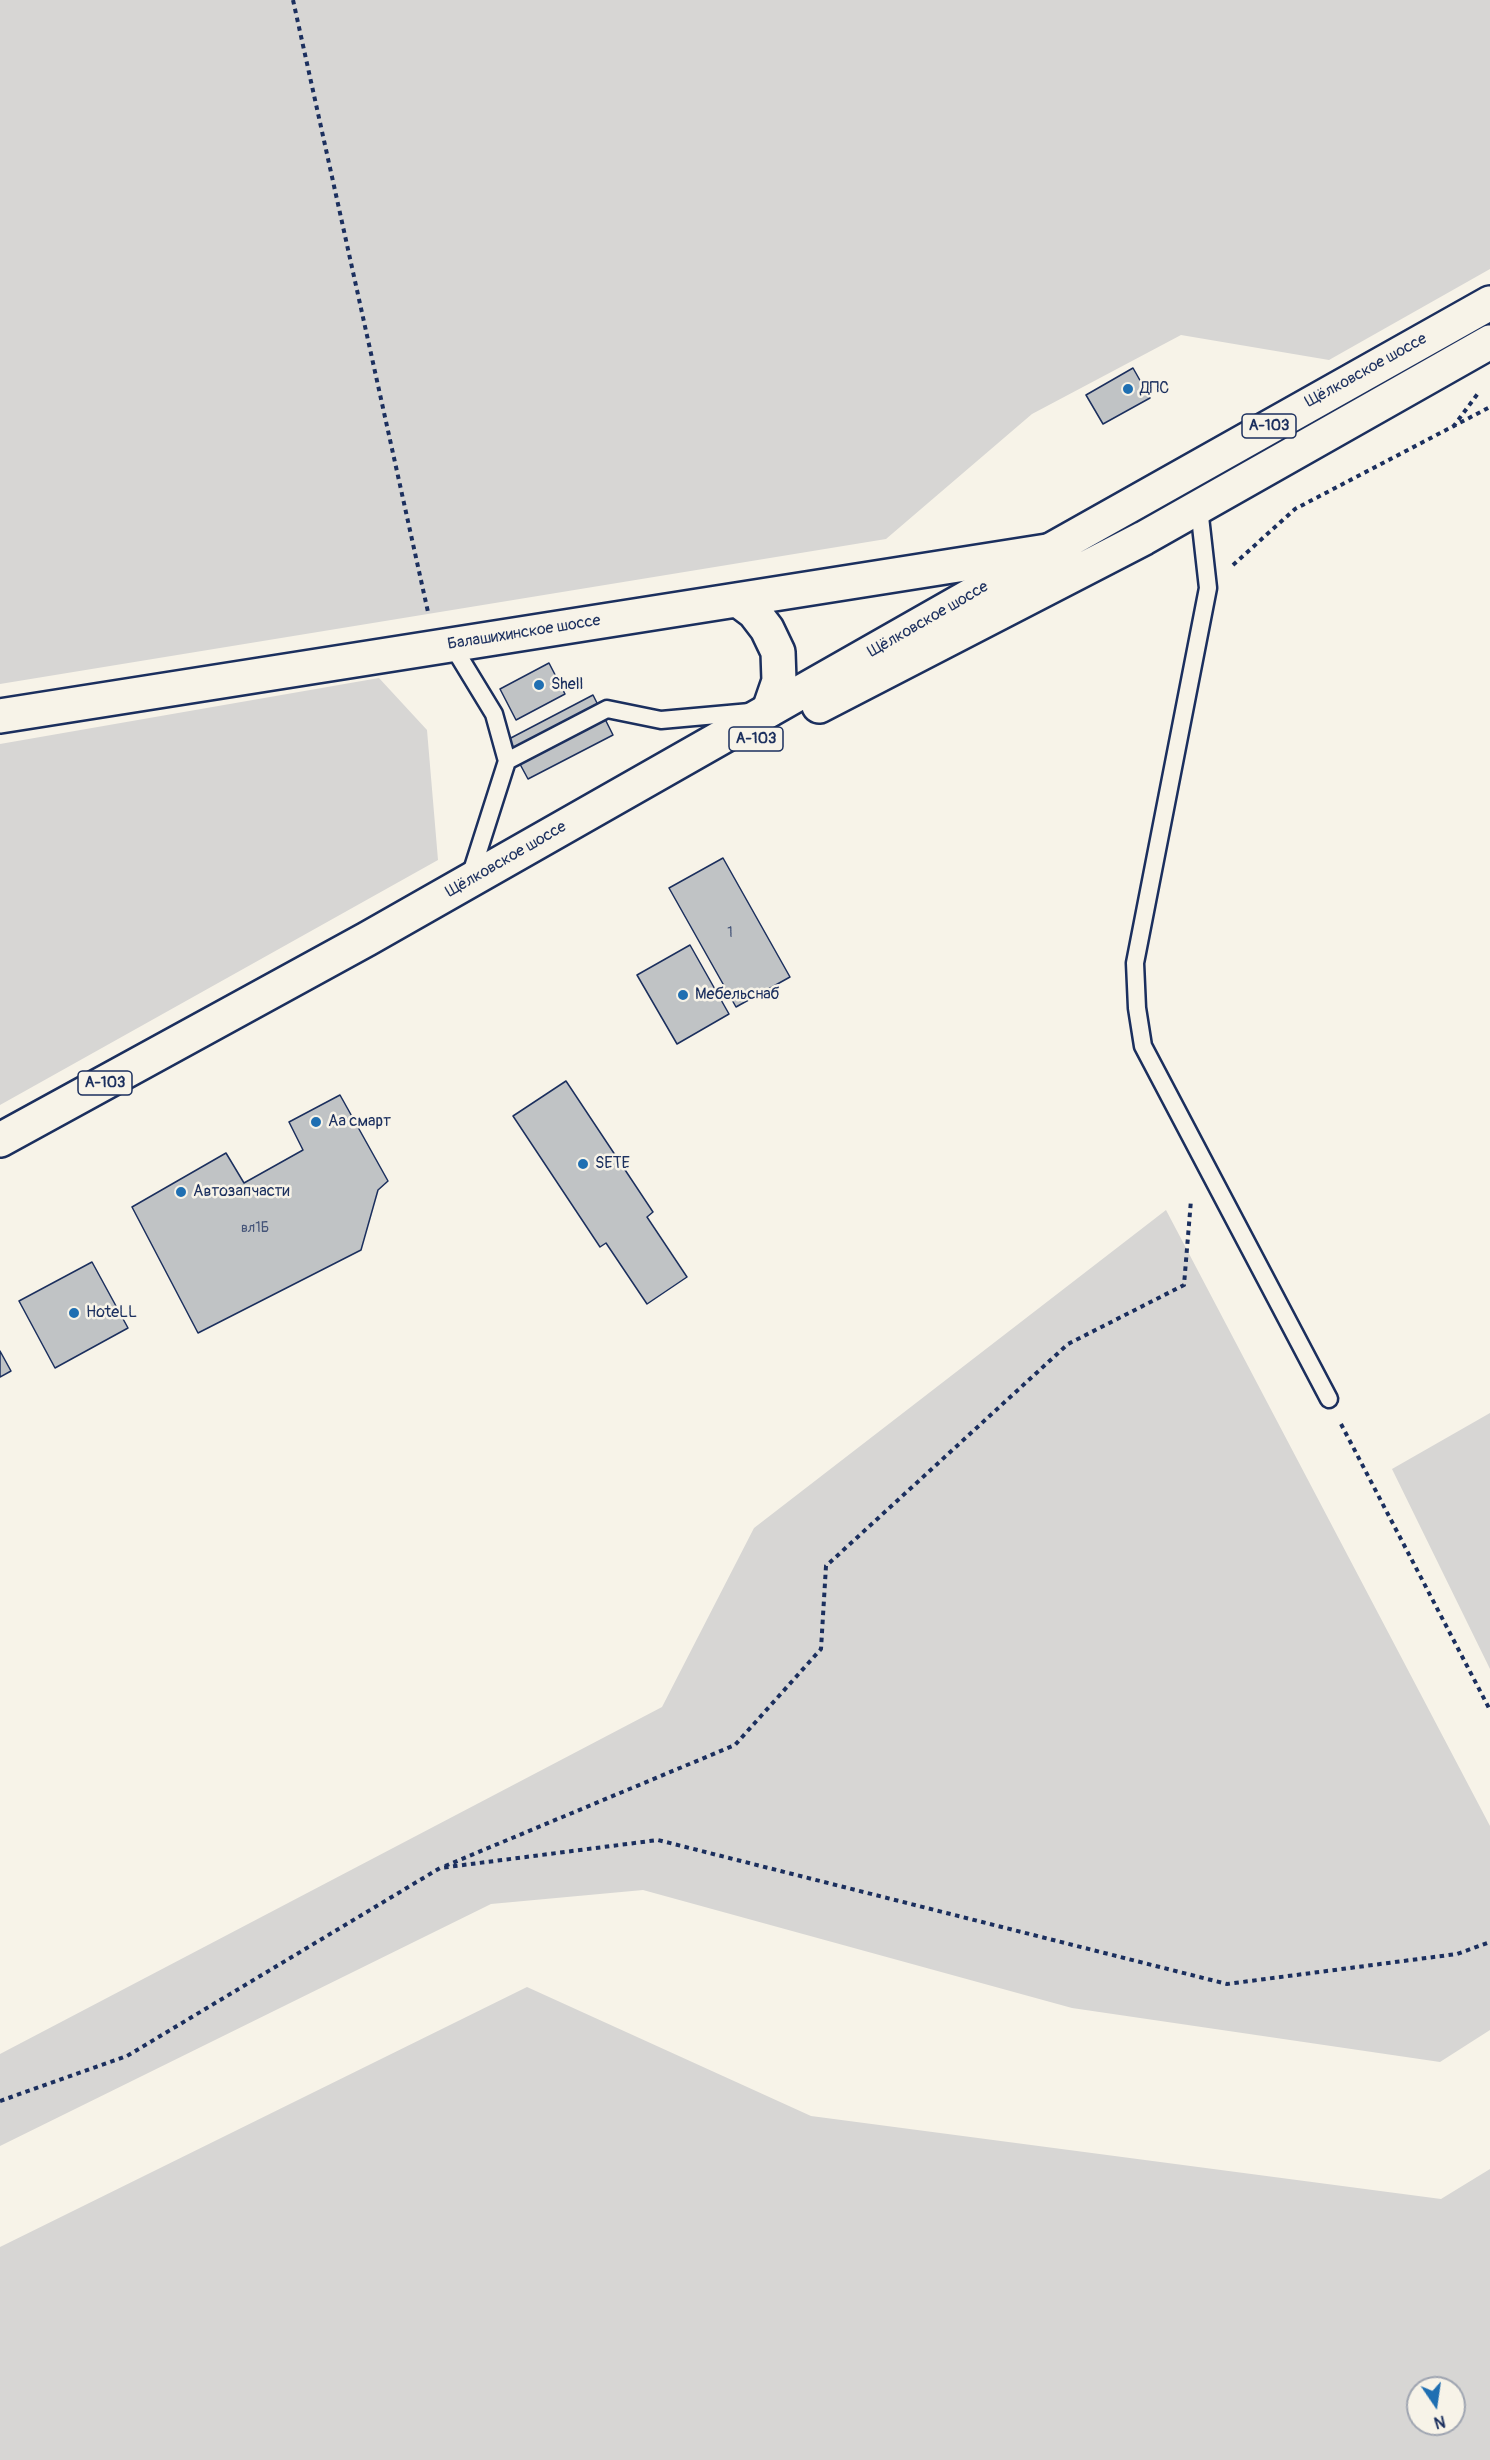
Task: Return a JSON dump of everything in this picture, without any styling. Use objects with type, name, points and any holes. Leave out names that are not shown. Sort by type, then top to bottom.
[{"type":"main road","name":"Щёлковское шоссе","points":[[0,1140],[367,939],[1490,303]]},
{"type":"main road","name":"Щёлковское шоссе","points":[[367,939],[1144,538],[1490,342]]},
{"type":"main road","name":"Балашихинское шоссе","points":[[0,716],[1144,538]]},
{"type":"main road","points":[[738,600],[754,612],[768,629],[778,652],[779,681],[769,710]]},
{"type":"lane","points":[[1199,508],[1208,588],[1195,668],[1135,963],[1137,1008],[1143,1046],[1329,1399]]},
{"type":"lane","points":[[452,645],[494,714],[507,761],[468,882]]},
{"type":"lane","points":[[507,761],[607,709],[661,720],[769,710]]},
{"type":"path","points":[[294,0],[428,614]]},
{"type":"path","points":[[1452,428],[1479,391]]},
{"type":"path","points":[[1208,588],[1295,509],[1490,407]]},
{"type":"path","points":[[0,2101],[127,2056],[440,1868],[735,1745],[821,1649],[826,1566],[1068,1344],[1184,1285],[1196,1148]]},
{"type":"path","points":[[1329,1399],[1490,1710]]},
{"type":"path","points":[[440,1868],[658,1840],[1227,1984],[1457,1954],[1490,1942]]},
{"type":"shaded area","points":[[0,0],[1490,0],[1490,269],[1329,360],[1181,335],[1032,414],[886,539],[0,684]]},
{"type":"shaded area","points":[[379,678],[427,730],[438,860],[0,1105],[0,744]]},
{"type":"shaded area","points":[[1166,1210],[1490,1826],[1490,2030],[1440,2062],[1072,2008],[643,1890],[491,1904],[0,2146],[0,2054],[662,1707],[754,1528]]},
{"type":"shaded area","points":[[1490,1413],[1490,1669],[1392,1469]]},
{"type":"shaded area","points":[[527,1987],[811,2116],[1441,2199],[1490,2169],[1490,2460],[0,2460],[0,2247]]},
{"type":"building","points":[[1133,368],[1150,398],[1103,424],[1086,395]]},
{"type":"building","points":[[549,663],[565,694],[516,720],[500,689]]},
{"type":"building","points":[[593,695],[613,735],[528,779],[507,740]]},
{"type":"building","points":[[723,858],[790,977],[736,1007],[669,888]]},
{"type":"building","name":"Мебельснаб","points":[[690,945],[729,1014],[677,1044],[637,975]]},
{"type":"building","name":"SETE","points":[[566,1081],[653,1212],[647,1217],[687,1277],[647,1304],[606,1243],[600,1247],[513,1116]]},
{"type":"building","points":[[340,1095],[388,1181],[378,1190],[361,1250],[198,1333],[132,1207],[226,1153],[244,1183],[303,1150],[289,1122]]},
{"type":"building","points":[[92,1262],[128,1328],[55,1368],[19,1301]]},
{"type":"building","points":[[0,1351],[11,1371],[0,1377]]},
{"type":"place","name":"ДПС","points":[[1128,389]]},
{"type":"place","name":"Shell","points":[[539,685]]},
{"type":"place","name":"Мебельснаб","points":[[683,995]]},
{"type":"place","name":"Аа смарт","points":[[316,1122]]},
{"type":"place","name":"SETE","points":[[583,1164]]},
{"type":"place","name":"Автозапчасти","points":[[181,1192]]},
{"type":"place","name":"HoteLL","points":[[74,1313]]}]
